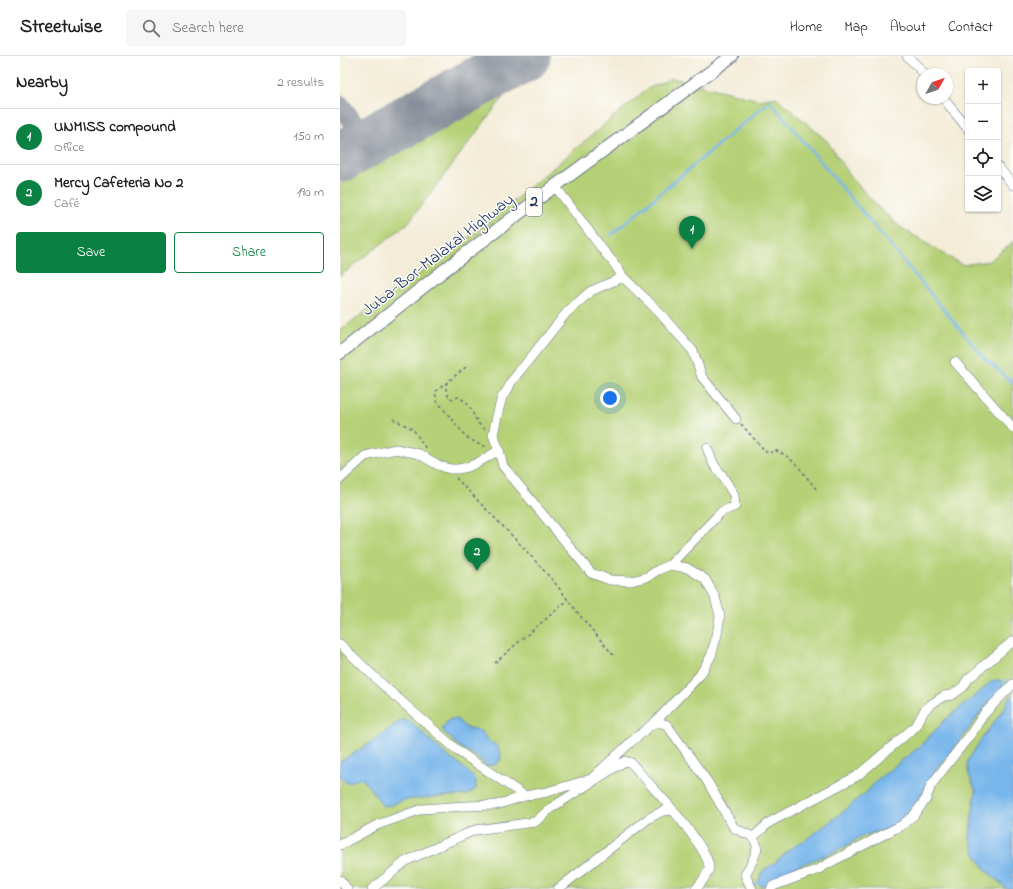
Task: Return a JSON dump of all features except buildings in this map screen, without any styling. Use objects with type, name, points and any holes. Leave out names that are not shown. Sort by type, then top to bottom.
[{"type":"main road","name":"Juba-Bor-Malakal Highway","points":[[340,353],[447,268],[555,186],[732,56]]},
{"type":"street","points":[[907,56],[918,68]]},
{"type":"street","points":[[913,56],[919,68]]},
{"type":"street","points":[[948,104],[965,125]]},
{"type":"street","points":[[1001,171],[1013,185]]},
{"type":"street","points":[[555,186],[623,277],[657,310],[693,351],[702,378],[736,419]]},
{"type":"street","points":[[623,277],[592,291],[567,312],[511,382],[502,397],[496,416],[493,435],[503,466],[591,573],[610,580],[631,581],[647,577],[670,565],[721,512],[735,506],[734,495],[714,465],[707,448]]},
{"type":"street","points":[[955,362],[1013,428]]},
{"type":"street","points":[[340,479],[366,456],[396,449],[418,454],[438,465],[450,469],[468,467],[480,462],[499,450]]},
{"type":"street","points":[[340,845],[377,825],[422,809],[496,805],[591,779],[656,721],[700,675],[711,656],[717,635],[720,616],[715,597],[705,579],[687,568],[670,565]]},
{"type":"street","points":[[753,837],[770,822],[857,776],[916,726],[924,711],[930,705],[944,696],[952,695],[963,688],[968,679],[1013,641]]},
{"type":"street","points":[[340,644],[386,688],[458,751],[525,796]]},
{"type":"street","points":[[771,889],[773,886],[819,869],[902,825],[914,815],[926,799],[932,786],[984,714],[1013,684]]},
{"type":"street","points":[[656,721],[666,725],[676,737],[707,781],[734,828],[753,837],[757,846],[753,861],[749,866],[746,876],[752,889]]},
{"type":"street","points":[[372,889],[406,860],[475,830],[534,822],[551,808],[625,761],[631,763],[673,810],[707,859],[709,869],[696,889]]},
{"type":"street","points":[[558,889],[648,818],[663,811],[673,810]]},
{"type":"street","points":[[340,880],[347,889]]},
{"type":"path","points":[[466,367],[435,392],[437,401],[466,438],[478,444],[499,450]]},
{"type":"path","points":[[447,382],[446,389],[449,398],[454,399],[458,397],[463,399],[471,408],[479,425],[493,435]]},
{"type":"path","points":[[394,419],[413,429],[438,465]]},
{"type":"path","points":[[736,419],[766,452],[770,453],[774,450],[782,453],[797,464],[816,490]]},
{"type":"path","points":[[455,477],[522,546],[555,583],[615,657]]},
{"type":"path","points":[[495,663],[568,600]]},
{"type":"green space","points":[[672,78],[759,100],[776,97],[827,141],[850,176],[879,208],[900,227],[962,265],[989,261],[1013,241],[1013,694],[1001,712],[969,775],[976,791],[970,837],[987,871],[1007,889],[340,889],[340,330],[480,229],[647,89]]},
{"type":"green space","points":[[504,96],[408,223],[340,276],[340,185]]},
{"type":"water","points":[[995,680],[1000,680],[1003,683],[1003,687],[987,704],[936,770],[919,798],[895,825],[860,837],[841,849],[793,868],[774,882],[761,886],[759,882],[761,873],[764,870],[775,863],[791,848],[807,839],[848,808],[865,794],[878,779],[918,748],[946,719],[988,684]]},
{"type":"water","points":[[1013,694],[1013,889],[1007,889],[987,871],[975,854],[970,837],[976,791],[969,775],[967,762],[982,738],[1005,708],[1007,701]]},
{"type":"water","points":[[450,719],[457,719],[465,727],[482,732],[489,742],[496,745],[501,754],[500,761],[494,765],[487,766],[477,757],[461,748],[443,731],[443,727]]},
{"type":"water","points":[[401,720],[409,720],[447,756],[463,767],[476,780],[476,789],[466,795],[404,800],[391,805],[383,806],[362,778],[347,783],[340,777],[340,762],[379,737]]},
{"type":"waterway","points":[[611,235],[770,101],[984,358],[1013,383]]},
{"type":"waterway","points":[[1003,683],[1006,680]]},
{"type":"waterway","points":[[753,886],[759,882]]},
{"type":"taxiway","points":[[340,105],[367,142]]},
{"type":"runway","points":[[340,157],[525,56]]},
{"type":"place","name":"UNMISS compound","points":[[692,249]]},
{"type":"place","name":"Mercy Cafeteria No 2","points":[[477,571]]}]
